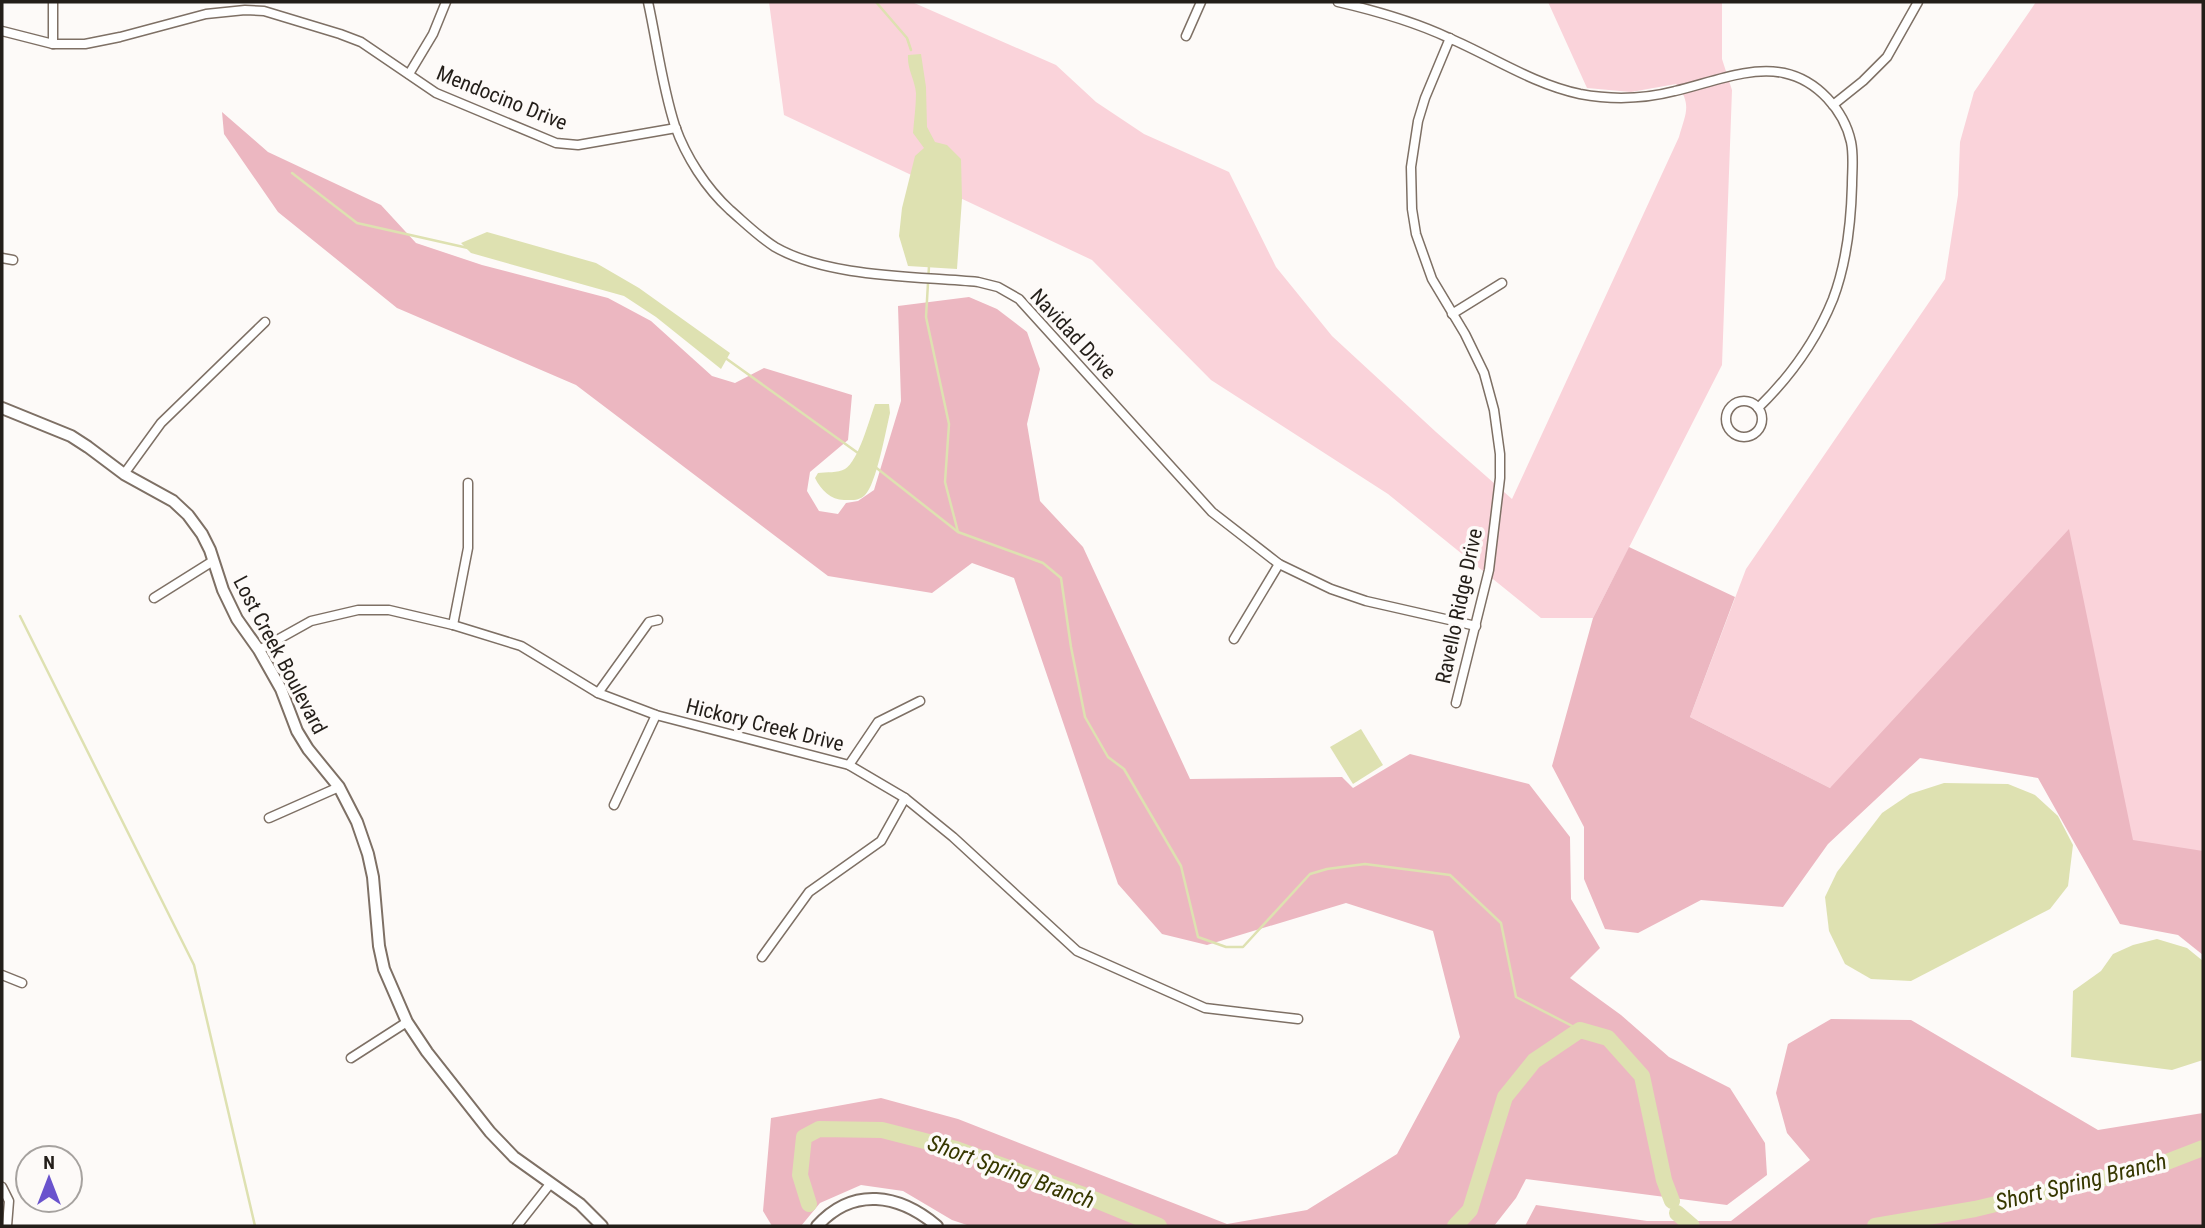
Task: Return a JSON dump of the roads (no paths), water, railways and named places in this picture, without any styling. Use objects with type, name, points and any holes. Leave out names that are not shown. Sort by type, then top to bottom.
[{"type":"street","points":[[53,2],[53,44]]},
{"type":"street","points":[[409,74],[433,34],[446,2]]},
{"type":"street","name":"Navidad Drive","points":[[648,2],[676,128],[705,182],[724,204],[755,232],[776,247],[799,258],[849,270],[978,282],[998,287],[1019,299],[1212,512],[1279,564],[1331,589],[1366,601],[1476,626]]},
{"type":"street","points":[[1186,36],[1201,2]]},
{"type":"street","points":[[1338,2],[1404,18],[1552,87],[1582,94],[1611,98],[1644,97],[1764,71],[1804,80],[1833,105],[1847,130],[1853,155],[1851,223],[1842,271],[1823,321],[1808,347],[1779,386],[1758,408]]},
{"type":"street","points":[[1833,105],[1887,57],[1918,2]]},
{"type":"street","name":"Mendocino Drive","points":[[2,31],[53,44],[85,44],[206,14],[264,11],[361,42],[436,93],[556,144],[578,145],[676,128]]},
{"type":"street","name":"Ravello Ridge Drive","points":[[1450,38],[1418,121],[1413,143],[1410,188],[1416,233],[1423,257],[1432,279],[1465,334],[1484,373],[1494,410],[1500,454],[1500,478],[1489,570],[1456,703]]},
{"type":"street","points":[[2,258],[13,260]]},
{"type":"street","points":[[1452,314],[1502,283]]},
{"type":"street","points":[[124,474],[161,423],[265,322]]},
{"type":"street","points":[[1747,401],[1758,408],[1762,418],[1755,434],[1738,437],[1729,429],[1726,424],[1727,412],[1735,403],[1747,401]]},
{"type":"street","name":"Lost Creek Boulevard","points":[[2,408],[71,436],[124,474],[173,501],[202,534],[237,619],[259,650],[281,689],[302,740],[339,788],[357,822],[373,877],[379,946],[384,969],[407,1022],[490,1132],[514,1157],[580,1204],[601,1226]]},
{"type":"street","points":[[453,625],[468,548],[468,483]]},
{"type":"street","points":[[154,598],[213,561]]},
{"type":"street","points":[[1234,639],[1279,564]]},
{"type":"street","name":"Hickory Creek Drive","points":[[259,650],[311,621],[358,610],[389,610],[453,625],[521,646],[598,693],[656,715],[849,765],[905,798],[953,837],[1077,951],[1205,1009],[1298,1019]]},
{"type":"street","points":[[598,693],[649,622],[658,620]]},
{"type":"street","points":[[849,765],[878,722],[920,701]]},
{"type":"street","points":[[614,805],[656,715]]},
{"type":"street","points":[[269,818],[339,788]]},
{"type":"street","points":[[762,957],[808,892],[881,841],[905,798]]},
{"type":"street","points":[[2,975],[22,983]]},
{"type":"street","points":[[351,1058],[407,1022]]},
{"type":"street","points":[[517,1226],[550,1184]]},
{"type":"street","points":[[2,1186],[9,1201],[7,1226]]},
{"type":"street","points":[[817,1226],[844,1205],[875,1199],[907,1205],[937,1226]]},
{"type":"waterway","points":[[876,2],[907,38],[911,50]]},
{"type":"waterway","points":[[292,173],[357,223],[468,248]]},
{"type":"waterway","points":[[929,266],[926,317],[949,424],[945,482],[958,532]]},
{"type":"waterway","points":[[724,357],[858,453]]},
{"type":"waterway","points":[[874,466],[958,532],[1043,563],[1061,578],[1085,717],[1108,757],[1124,769],[1181,866],[1198,937],[1226,947],[1243,947],[1310,874],[1327,869],[1365,864],[1450,875],[1501,923],[1516,997],[1580,1030]]},
{"type":"waterway","points":[[20,616],[194,965],[255,1226]]},
{"type":"waterway","name":"Short Spring Branch","points":[[1455,1226],[1470,1210],[1505,1097],[1534,1061],[1580,1030],[1608,1038],[1642,1076],[1664,1180],[1672,1201]]},
{"type":"waterway","name":"Short Spring Branch","points":[[809,1204],[800,1175],[804,1137],[819,1129],[882,1130],[956,1149],[1081,1194],[1159,1226]]},
{"type":"waterway","name":"Short Spring Branch","points":[[1875,1226],[1975,1209],[2159,1165],[2203,1148]]},
{"type":"waterway","name":"Short Spring Branch","points":[[1677,1213],[1692,1226]]}]
